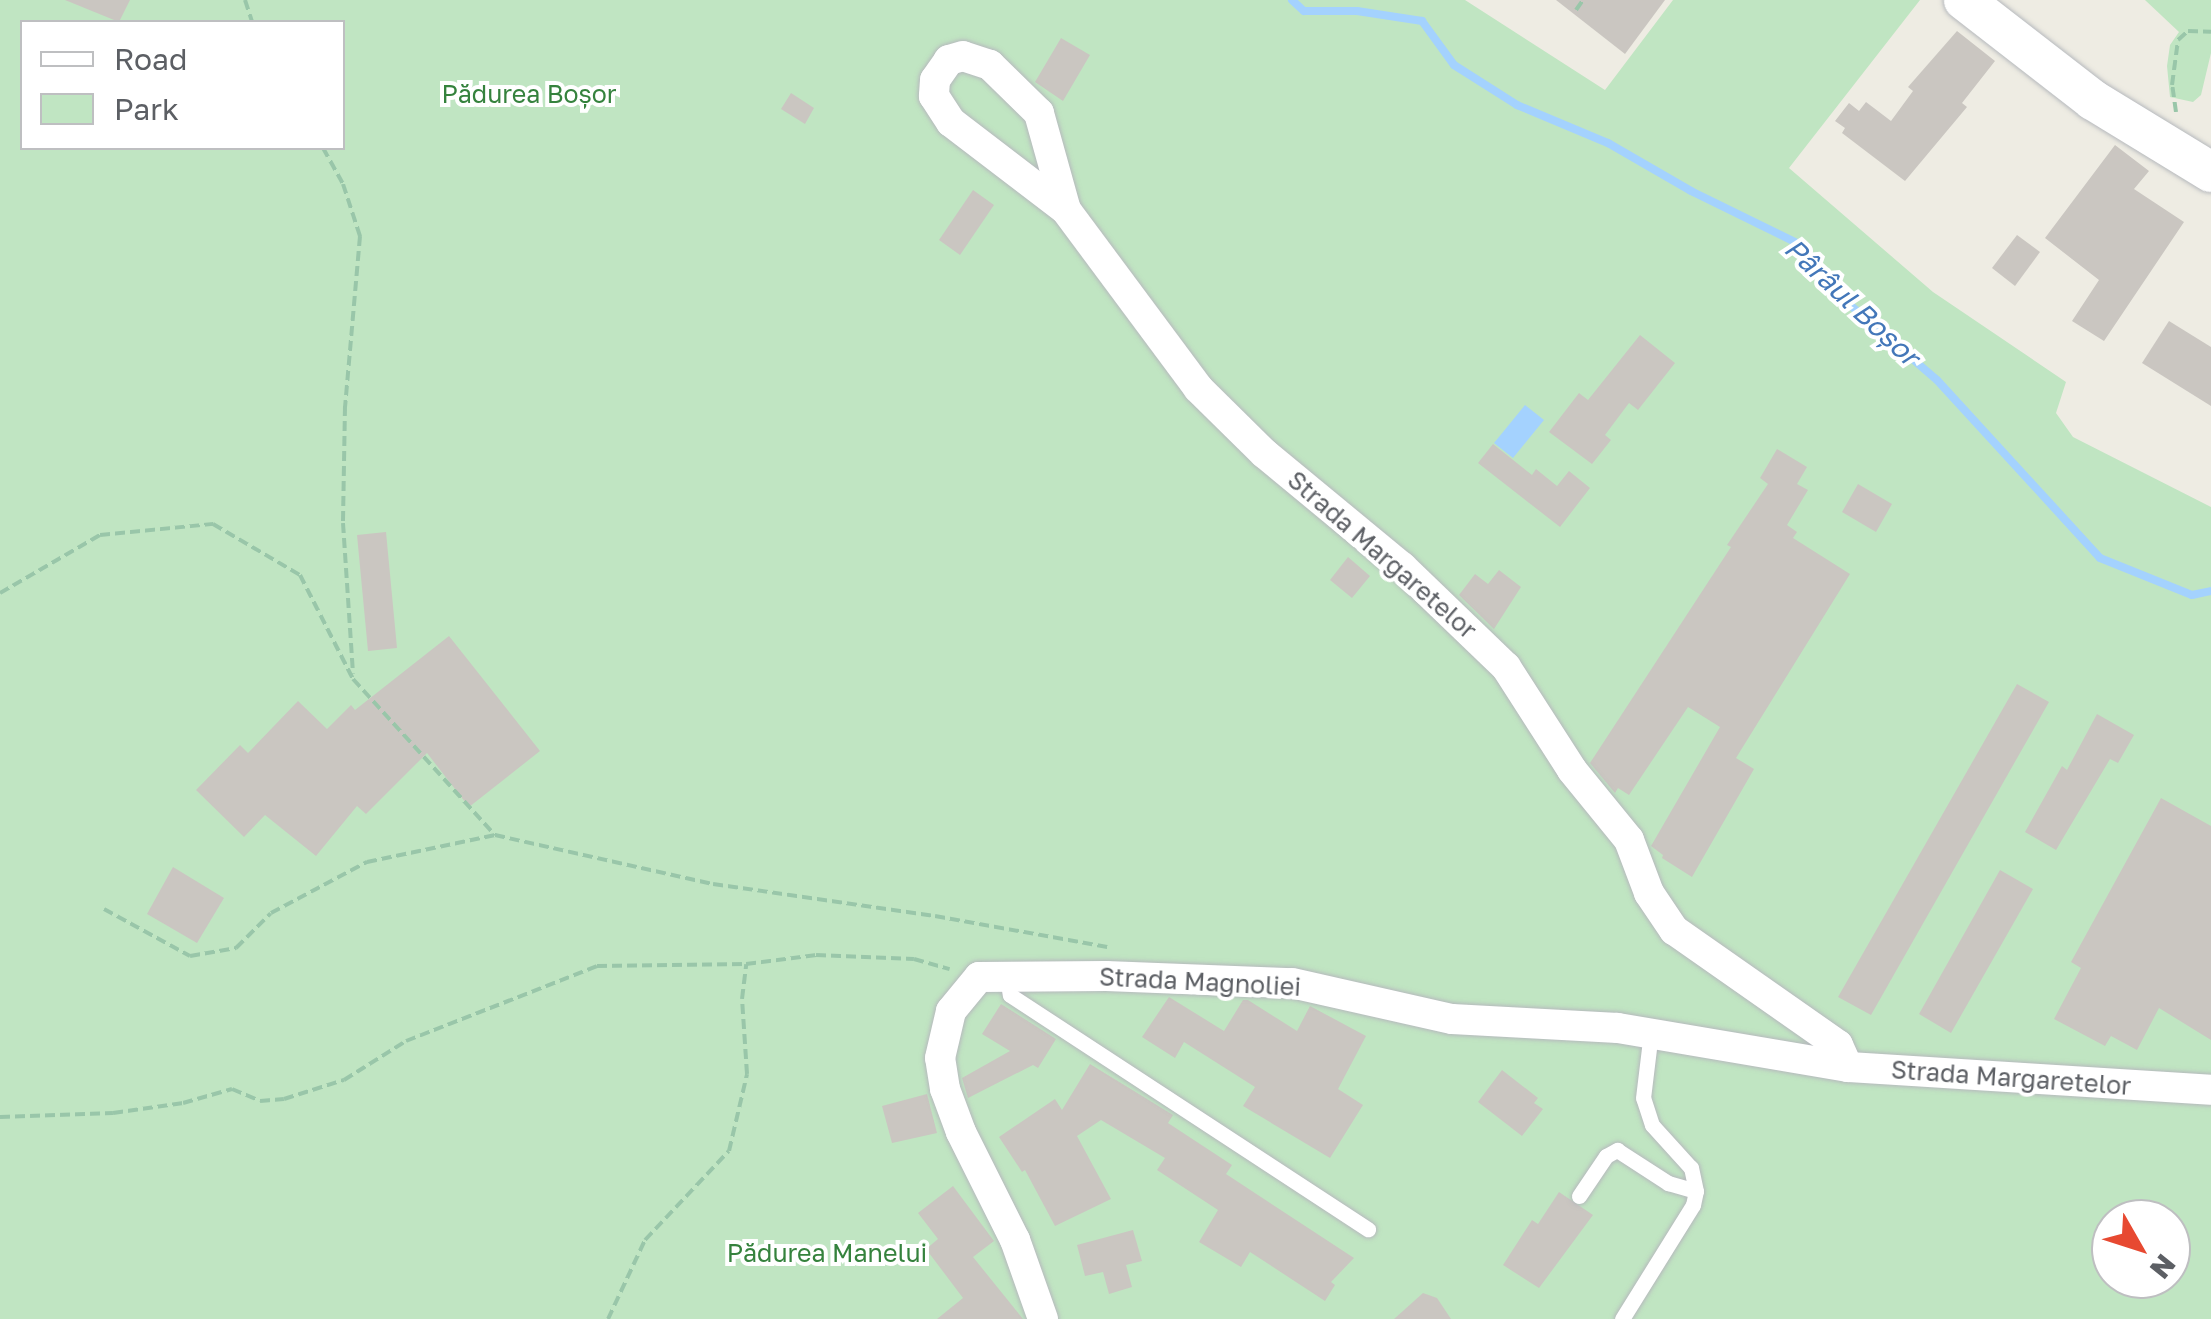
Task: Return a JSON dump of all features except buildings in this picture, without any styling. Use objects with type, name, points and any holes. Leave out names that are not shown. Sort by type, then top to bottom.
[{"type":"main road","points":[[1964,0],[2093,100],[2200,166]]},
{"type":"street","name":"Strada Margaretelor","points":[[1066,210],[1038,113],[990,65],[963,56],[948,60],[935,80],[934,96],[952,122],[1066,210],[1198,388],[1264,453],[1402,566],[1506,667],[1572,770],[1629,840],[1649,893],[1674,930],[1838,1046],[1848,1068],[2211,1090]]},
{"type":"street","name":"Strada Magnoliei","points":[[993,977],[1106,976],[1292,984],[1452,1019],[1651,1032],[1848,1068]]},
{"type":"street","points":[[993,977],[951,1011],[940,1058],[945,1089],[961,1132],[1015,1240],[1043,1319]]},
{"type":"lane","points":[[993,977],[1010,995],[1368,1230]]},
{"type":"lane","points":[[1622,1319],[1693,1205],[1696,1191],[1691,1168],[1652,1124],[1643,1098],[1651,1032]]},
{"type":"lane","points":[[1579,1196],[1606,1156],[1617,1150],[1668,1183],[1696,1191]]},
{"type":"path","points":[[1576,10],[1584,0]]},
{"type":"path","points":[[2200,166],[2177,119],[2174,64],[2178,40],[2188,31],[2211,32]]},
{"type":"path","points":[[323,150],[343,184],[360,236],[345,406],[343,504],[353,679]]},
{"type":"path","points":[[0,593],[100,534],[214,524],[300,575],[353,679],[495,835]]},
{"type":"path","points":[[104,909],[190,956],[236,948],[271,914],[366,862],[495,835],[713,884],[934,916],[1120,950]]},
{"type":"path","points":[[0,1118],[113,1113],[183,1104],[232,1089],[260,1101],[284,1100],[344,1080],[406,1041],[598,966],[746,964],[816,955],[914,959],[993,977]]},
{"type":"path","points":[[608,1319],[645,1240],[729,1151],[747,1074],[742,999],[746,964]]},
{"type":"green space","points":[[0,0],[1465,0],[1605,90],[1673,0],[1920,0],[1789,168],[1933,292],[2066,382],[2056,413],[2073,437],[2211,507],[2211,1319],[0,1319]]},
{"type":"green space","points":[[2145,0],[2211,0],[2211,53],[2201,95],[2193,102],[2170,97],[2167,66],[2170,45],[2179,32]]},
{"type":"water","points":[[1525,405],[1544,420],[1513,458],[1494,443]]},
{"type":"waterway","name":"Pârâul Boșor","points":[[1292,0],[1304,11],[1357,11],[1422,21],[1454,65],[1517,105],[1608,143],[1691,191],[1799,244],[1842,298],[1937,380],[2100,558],[2192,595],[2211,591]]},
{"type":"park label","name":"Pădurea Boșor","points":[[529,94]]},
{"type":"park label","name":"Pădurea Manelui","points":[[827,1253]]}]
